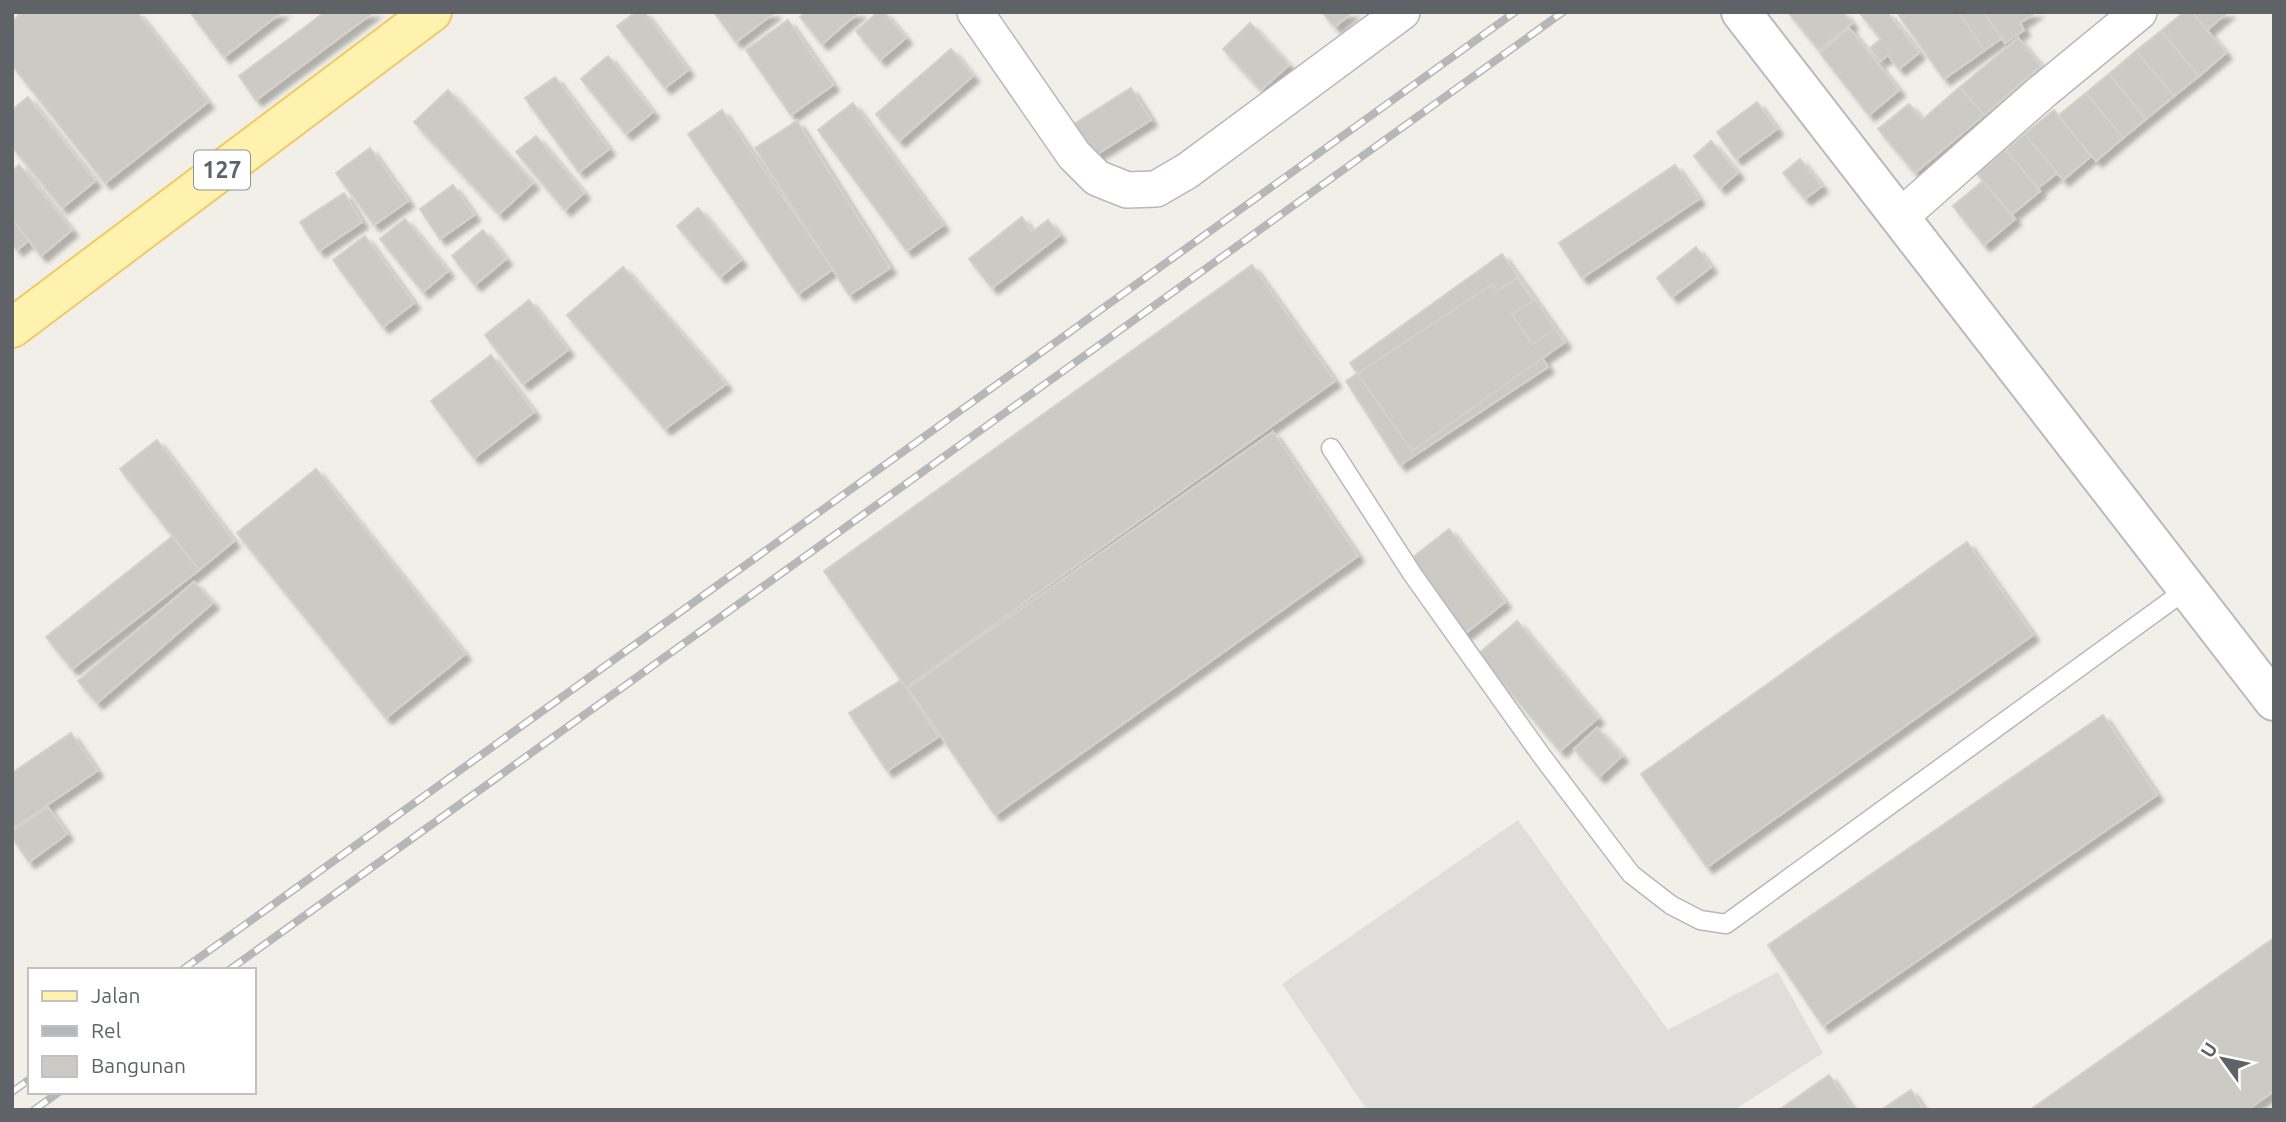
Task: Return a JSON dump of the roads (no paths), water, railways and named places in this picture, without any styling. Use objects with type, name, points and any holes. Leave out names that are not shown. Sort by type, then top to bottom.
[{"type":"main road","name":"127","points":[[12,328],[432,12]]},
{"type":"main road","points":[[1741,12],[2274,701]]},
{"type":"street","points":[[975,12],[1074,155],[1097,177],[1127,190],[1156,189],[1186,171],[1402,12]]},
{"type":"street","points":[[1900,217],[2043,91],[2139,12]]},
{"type":"lane","points":[[1331,448],[1413,575],[1541,755],[1631,874],[1671,905],[1700,920],[1726,924],[2187,589]]},
{"type":"railway","points":[[185,968],[1515,12]]},
{"type":"railway","points":[[232,968],[1563,12]]},
{"type":"railway","points":[[12,1092],[28,1080]]},
{"type":"railway","points":[[34,1110],[56,1094]]}]
